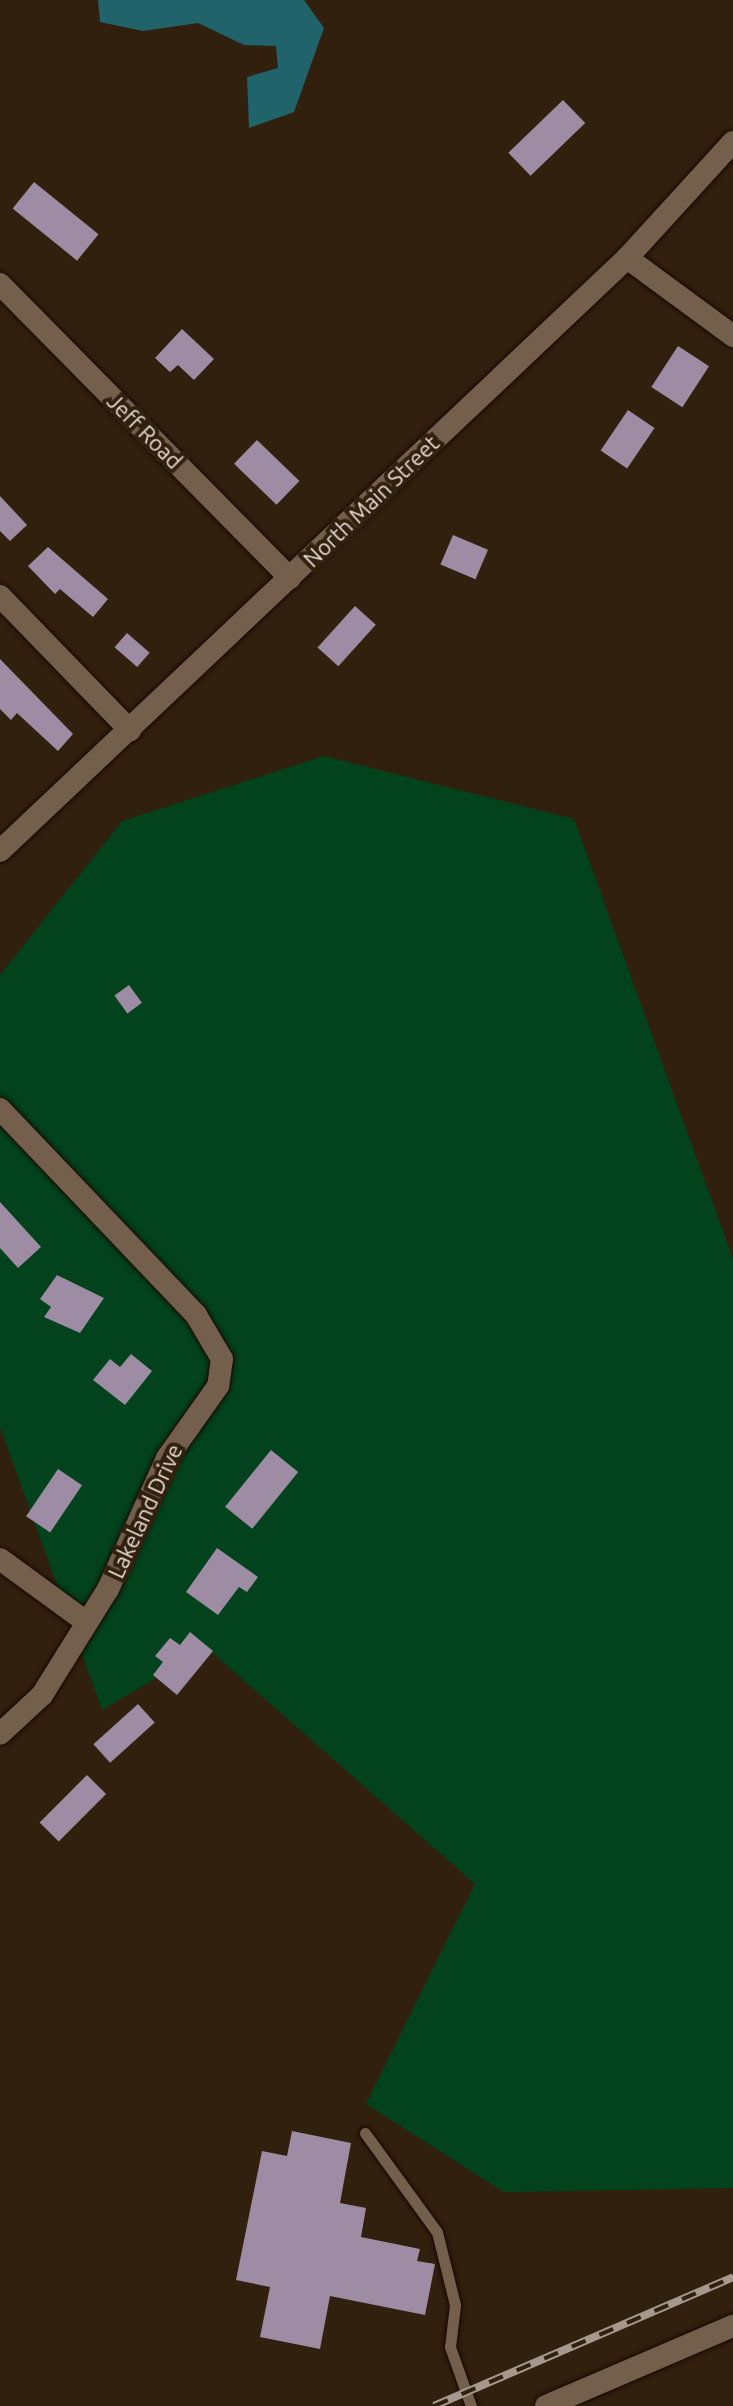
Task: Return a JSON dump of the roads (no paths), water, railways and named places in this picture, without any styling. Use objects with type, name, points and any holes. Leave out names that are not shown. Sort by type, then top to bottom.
[{"type":"street","name":"North Main Street","points":[[0,851],[627,258],[733,142]]},
{"type":"street","points":[[627,258],[733,336]]},
{"type":"street","name":"Jeff Road","points":[[0,284],[290,578]]},
{"type":"street","points":[[0,596],[130,730]]},
{"type":"street","name":"Lakeland Drive","points":[[0,1109],[196,1315],[222,1359],[218,1386],[167,1458],[131,1544],[86,1622],[42,1695],[0,1734]]},
{"type":"street","points":[[0,1559],[86,1622]]},
{"type":"street","points":[[546,2406],[730,2335]]},
{"type":"lane","points":[[365,2133],[437,2232],[455,2305],[450,2347],[471,2406]]},
{"type":"water","points":[[98,0],[304,0],[324,28],[294,112],[249,128],[247,77],[278,68],[276,46],[244,45],[198,23],[143,31],[100,22]]},
{"type":"railway","points":[[434,2406],[733,2277]]}]
